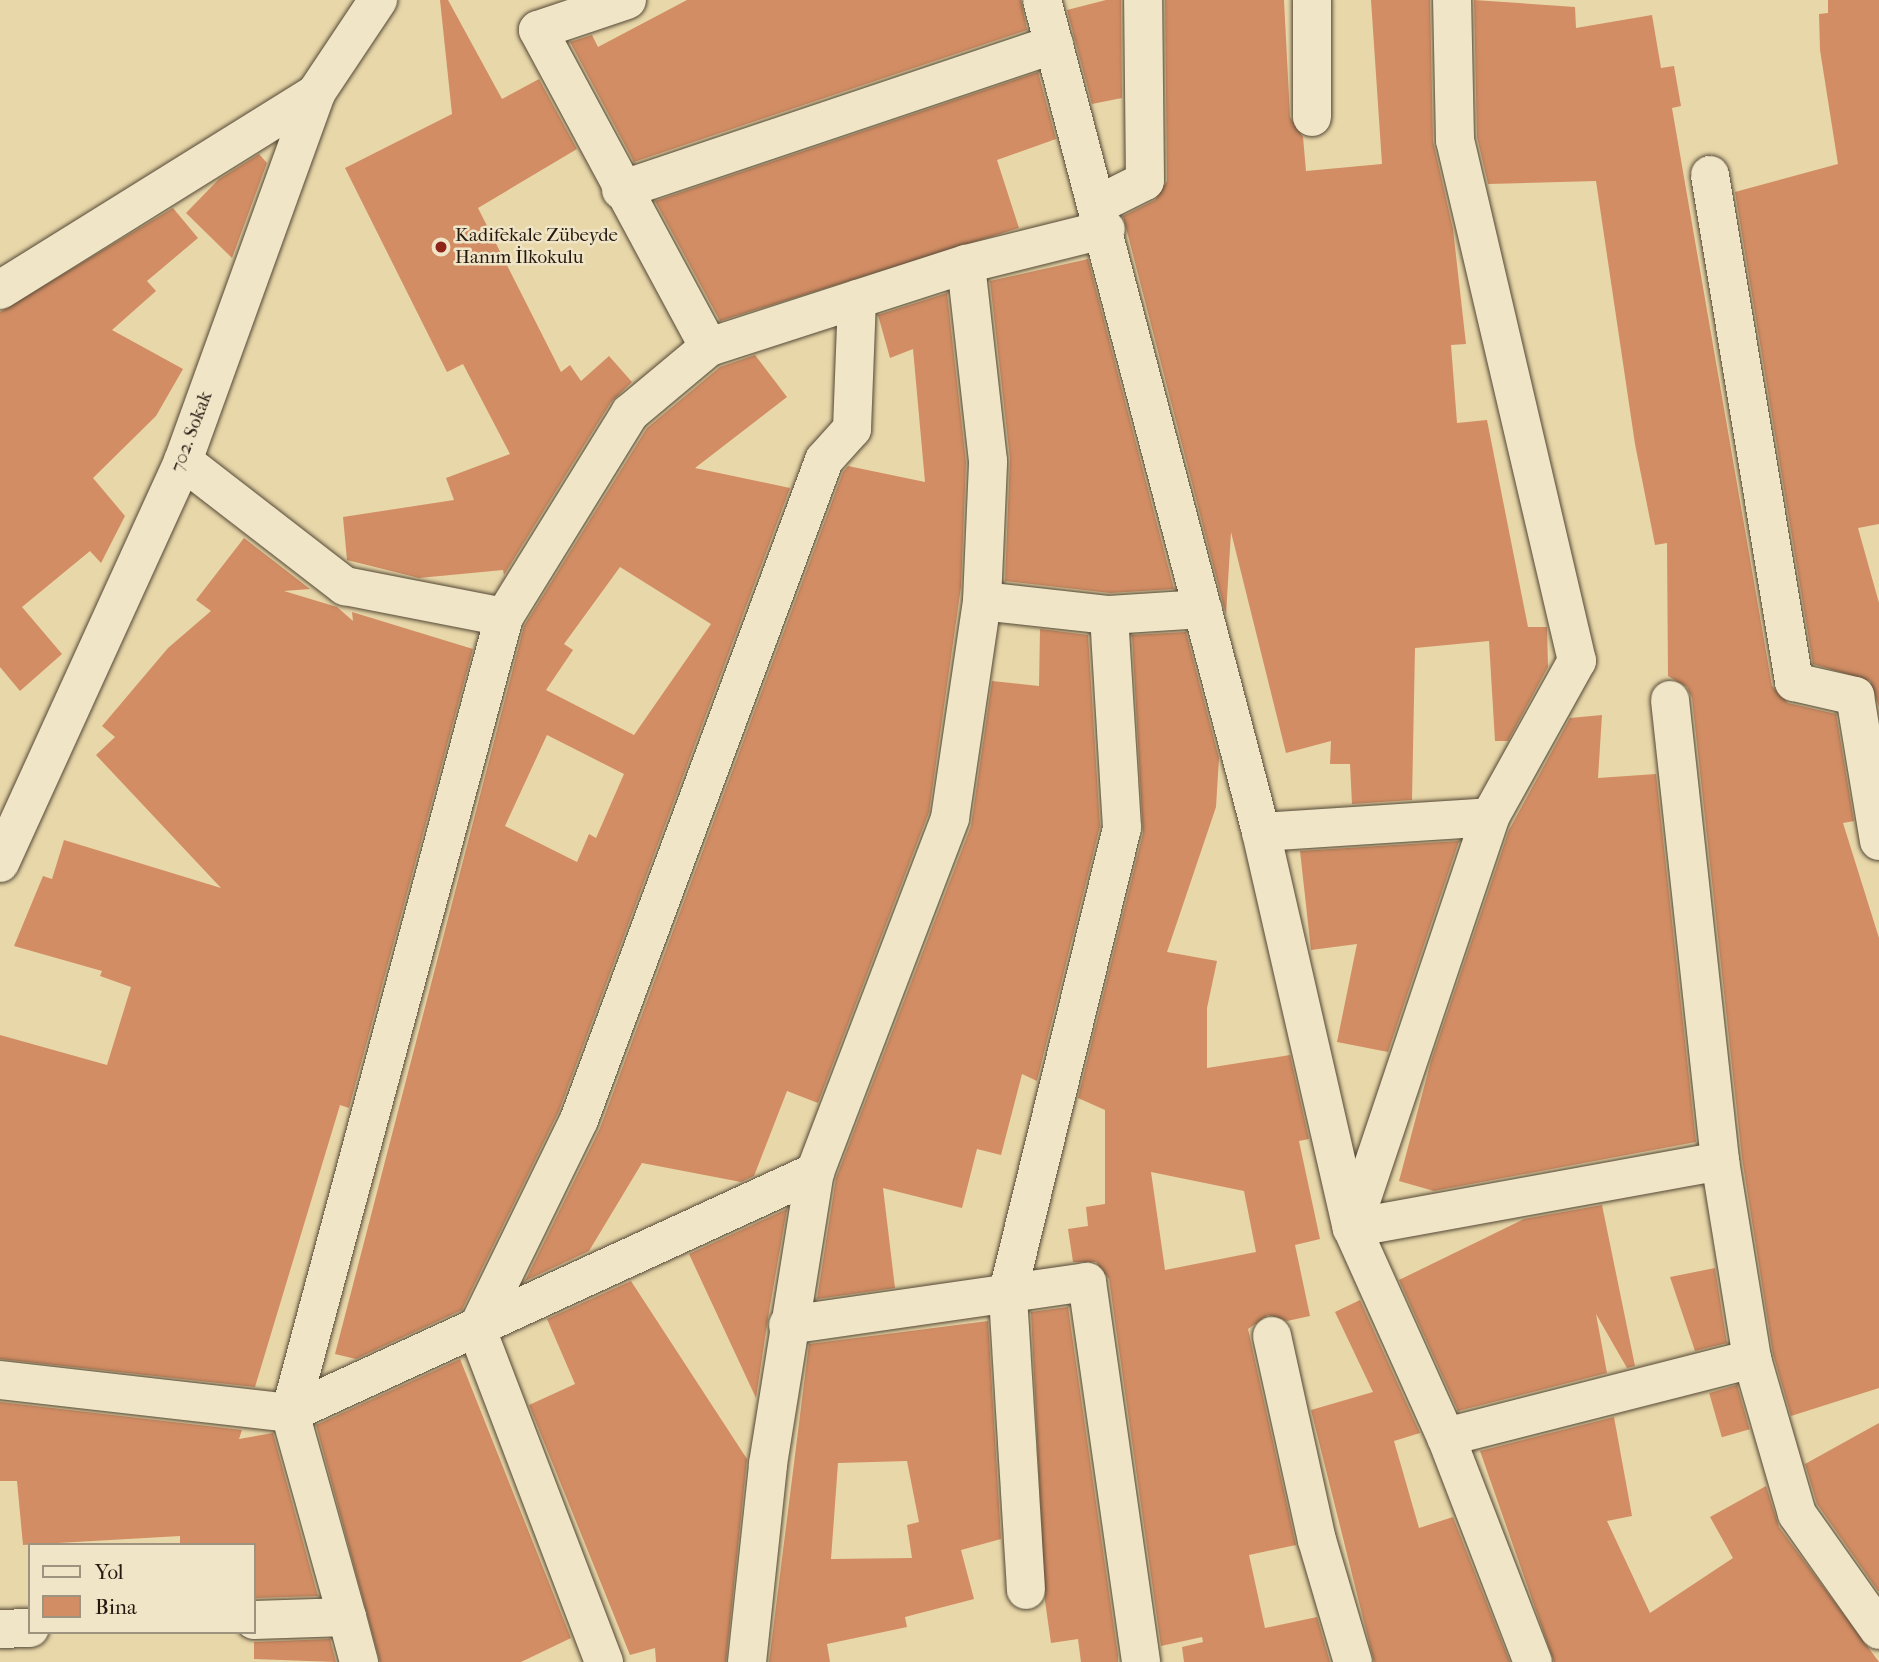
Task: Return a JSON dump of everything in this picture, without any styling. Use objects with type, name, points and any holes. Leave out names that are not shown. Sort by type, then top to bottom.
[{"type":"street","name":"702. Sokak","points":[[0,863],[183,461],[316,93],[378,0]]},
{"type":"street","points":[[627,0],[538,30],[621,190],[709,347]]},
{"type":"street","points":[[1042,0],[1103,216],[1261,832],[1352,1228],[1446,1437],[1532,1662]]},
{"type":"street","points":[[359,1662],[290,1413],[505,617],[630,413],[709,347],[966,264],[1103,216],[1145,181],[1143,0]]},
{"type":"street","points":[[1312,0],[1312,117]]},
{"type":"street","points":[[1352,1228],[1490,817],[1577,661],[1455,140],[1452,0]]},
{"type":"street","points":[[621,190],[1054,44]]},
{"type":"street","points":[[0,290],[316,93]]},
{"type":"street","points":[[1710,175],[1794,682],[1855,696],[1879,841]]},
{"type":"street","points":[[747,1662],[788,1325],[815,1172],[950,818],[982,601],[988,461],[966,264]]},
{"type":"street","points":[[604,1662],[477,1329],[579,1119],[824,460],[852,429],[857,299]]},
{"type":"street","points":[[183,461],[345,586],[505,617]]},
{"type":"street","points":[[982,601],[1109,615],[1203,609]]},
{"type":"street","points":[[1026,1590],[1008,1292],[1122,828],[1109,615]]},
{"type":"street","points":[[1670,701],[1720,1161],[1752,1359],[1797,1514],[1879,1630]]},
{"type":"street","points":[[1261,832],[1490,817]]},
{"type":"street","points":[[1352,1228],[1720,1161]]},
{"type":"street","points":[[0,1380],[290,1413],[477,1329],[601,1265],[815,1172]]},
{"type":"street","points":[[788,1325],[1087,1282],[1141,1662]]},
{"type":"street","points":[[1272,1336],[1320,1553],[1353,1662]]},
{"type":"street","points":[[1446,1437],[1752,1359]]},
{"type":"street","points":[[256,1620],[347,1617]]},
{"type":"street","points":[[0,1629],[28,1628]]},
{"type":"building","points":[[440,0],[448,0],[502,99],[539,79],[577,149],[478,208],[561,372],[570,365],[581,381],[609,356],[632,382],[611,402],[504,575],[503,570],[419,578],[347,560],[343,517],[454,500],[446,478],[510,454],[463,364],[447,372],[345,168],[452,114]]},
{"type":"building","points":[[687,0],[1021,0],[1027,30],[634,162],[570,42],[592,35],[598,47]]},
{"type":"building","points":[[1106,0],[1121,0],[1122,98],[1092,104],[1067,10]]},
{"type":"building","points":[[1165,0],[1284,0],[1290,117],[1303,137],[1306,171],[1382,164],[1371,0],[1430,0],[1433,141],[1453,229],[1466,344],[1451,345],[1457,423],[1487,420],[1528,627],[1547,627],[1548,667],[1508,741],[1495,741],[1489,641],[1415,648],[1412,800],[1352,804],[1350,764],[1330,764],[1331,741],[1286,753],[1231,532],[1226,615],[1123,216],[1155,200],[1167,181]]},
{"type":"building","points":[[1474,0],[1575,7],[1576,28],[1652,15],[1661,68],[1674,66],[1681,106],[1672,108],[1772,686],[1788,703],[1836,714],[1854,821],[1843,823],[1879,938],[1879,1388],[1791,1416],[1773,1354],[1742,1158],[1692,698],[1687,687],[1668,676],[1667,543],[1655,545],[1635,444],[1596,181],[1488,184],[1477,137]]},
{"type":"building","points":[[1828,0],[1879,0],[1879,524],[1858,528],[1879,603],[1879,707],[1870,681],[1813,664],[1735,192],[1838,164],[1820,50],[1819,14],[1828,13]]},
{"type":"building","points":[[1038,72],[1056,139],[997,160],[1019,228],[720,321],[655,201]]},
{"type":"building","points":[[259,154],[267,163],[232,258],[186,213],[219,179]]},
{"type":"building","points":[[173,208],[198,238],[147,281],[156,291],[112,330],[183,369],[156,416],[93,478],[125,516],[101,563],[90,551],[22,607],[62,654],[20,691],[0,667],[0,312]]},
{"type":"building","points":[[1088,259],[1174,589],[1110,593],[1005,581],[1010,459],[990,281]]},
{"type":"building","points":[[947,293],[966,462],[961,587],[929,812],[818,1103],[787,1091],[754,1176],[741,1182],[642,1163],[589,1251],[525,1281],[600,1128],[843,472],[848,466],[925,482],[913,349],[890,358],[878,315]]},
{"type":"building","points":[[755,355],[787,397],[695,468],[790,488],[559,1111],[462,1310],[356,1359],[335,1354],[524,626],[647,428],[720,367]],"holes":[[[620,567],[711,624],[634,735],[546,690],[573,650],[564,644]],[[547,735],[624,774],[596,838],[589,834],[577,862],[505,826]]]},
{"type":"building","points":[[244,538],[310,589],[284,591],[337,607],[353,621],[352,612],[473,649],[349,1108],[340,1105],[255,1387],[0,1359],[0,1035],[107,1065],[131,987],[100,976],[102,971],[14,946],[43,876],[52,879],[64,840],[221,888],[96,755],[115,737],[102,726],[168,648],[211,611],[196,600]]},
{"type":"building","points":[[1040,629],[1088,635],[1100,826],[1037,1081],[1022,1074],[1001,1155],[977,1149],[962,1208],[883,1188],[895,1288],[817,1299],[836,1178],[971,826],[992,681],[1039,686]]},
{"type":"building","points":[[1186,632],[1219,758],[1216,807],[1167,952],[1217,961],[1207,1008],[1207,1068],[1290,1055],[1309,1139],[1299,1141],[1320,1239],[1295,1245],[1310,1316],[1287,1321],[1268,1315],[1248,1329],[1296,1545],[1249,1555],[1265,1628],[1317,1617],[1330,1662],[1184,1662],[1182,1647],[1203,1642],[1202,1637],[1161,1646],[1109,1279],[1096,1262],[1073,1262],[1068,1229],[1088,1226],[1086,1207],[1105,1204],[1105,1110],[1078,1098],[1143,833],[1132,635]],"holes":[[[1151,1172],[1244,1191],[1256,1252],[1165,1270]]]},
{"type":"building","points":[[1602,715],[1598,778],[1656,774],[1696,1142],[1434,1191],[1399,1181],[1431,1061],[1509,830],[1570,718]]},
{"type":"building","points":[[1459,841],[1388,1052],[1337,1042],[1357,944],[1311,950],[1300,851]]},
{"type":"building","points":[[1602,1205],[1635,1366],[1627,1368],[1596,1314],[1607,1373],[1458,1411],[1399,1280],[1524,1219]]},
{"type":"building","points":[[787,1209],[768,1318],[756,1398],[689,1254]]},
{"type":"building","points":[[1715,1268],[1727,1343],[1695,1351],[1670,1277]]},
{"type":"building","points":[[631,1281],[747,1459],[726,1662],[656,1662],[655,1648],[630,1655],[529,1405],[575,1384],[547,1319]]},
{"type":"building","points":[[1360,1300],[1420,1433],[1394,1441],[1419,1528],[1453,1517],[1510,1662],[1374,1662],[1311,1410],[1373,1392],[1335,1312]]},
{"type":"building","points":[[1068,1307],[1118,1662],[1081,1662],[1078,1639],[1051,1643],[1045,1601],[1031,1312]]},
{"type":"building","points":[[988,1321],[1001,1539],[961,1550],[974,1599],[905,1617],[907,1627],[827,1644],[830,1662],[769,1662],[809,1344]],"holes":[[[907,1461],[919,1522],[907,1525],[912,1558],[831,1559],[838,1463]]]},
{"type":"building","points":[[460,1359],[571,1638],[521,1662],[380,1662],[316,1425]]},
{"type":"building","points":[[1737,1385],[1750,1429],[1722,1437],[1709,1393]]},
{"type":"building","points":[[0,1402],[242,1430],[239,1439],[273,1433],[318,1596],[256,1598],[256,1543],[180,1543],[180,1536],[23,1545],[17,1481],[0,1481]]},
{"type":"building","points":[[1614,1417],[1632,1516],[1607,1521],[1650,1613],[1733,1558],[1710,1517],[1766,1486],[1779,1527],[1879,1662],[1554,1662],[1480,1451]]},
{"type":"building","points":[[1879,1423],[1878,1591],[1817,1504],[1805,1464]]},
{"type":"building","points":[[330,1639],[336,1662],[254,1659],[254,1642]]},
{"type":"place","name":"Kadifekale Zübeyde Hanım İlkokulu","points":[[441,247]]}]
